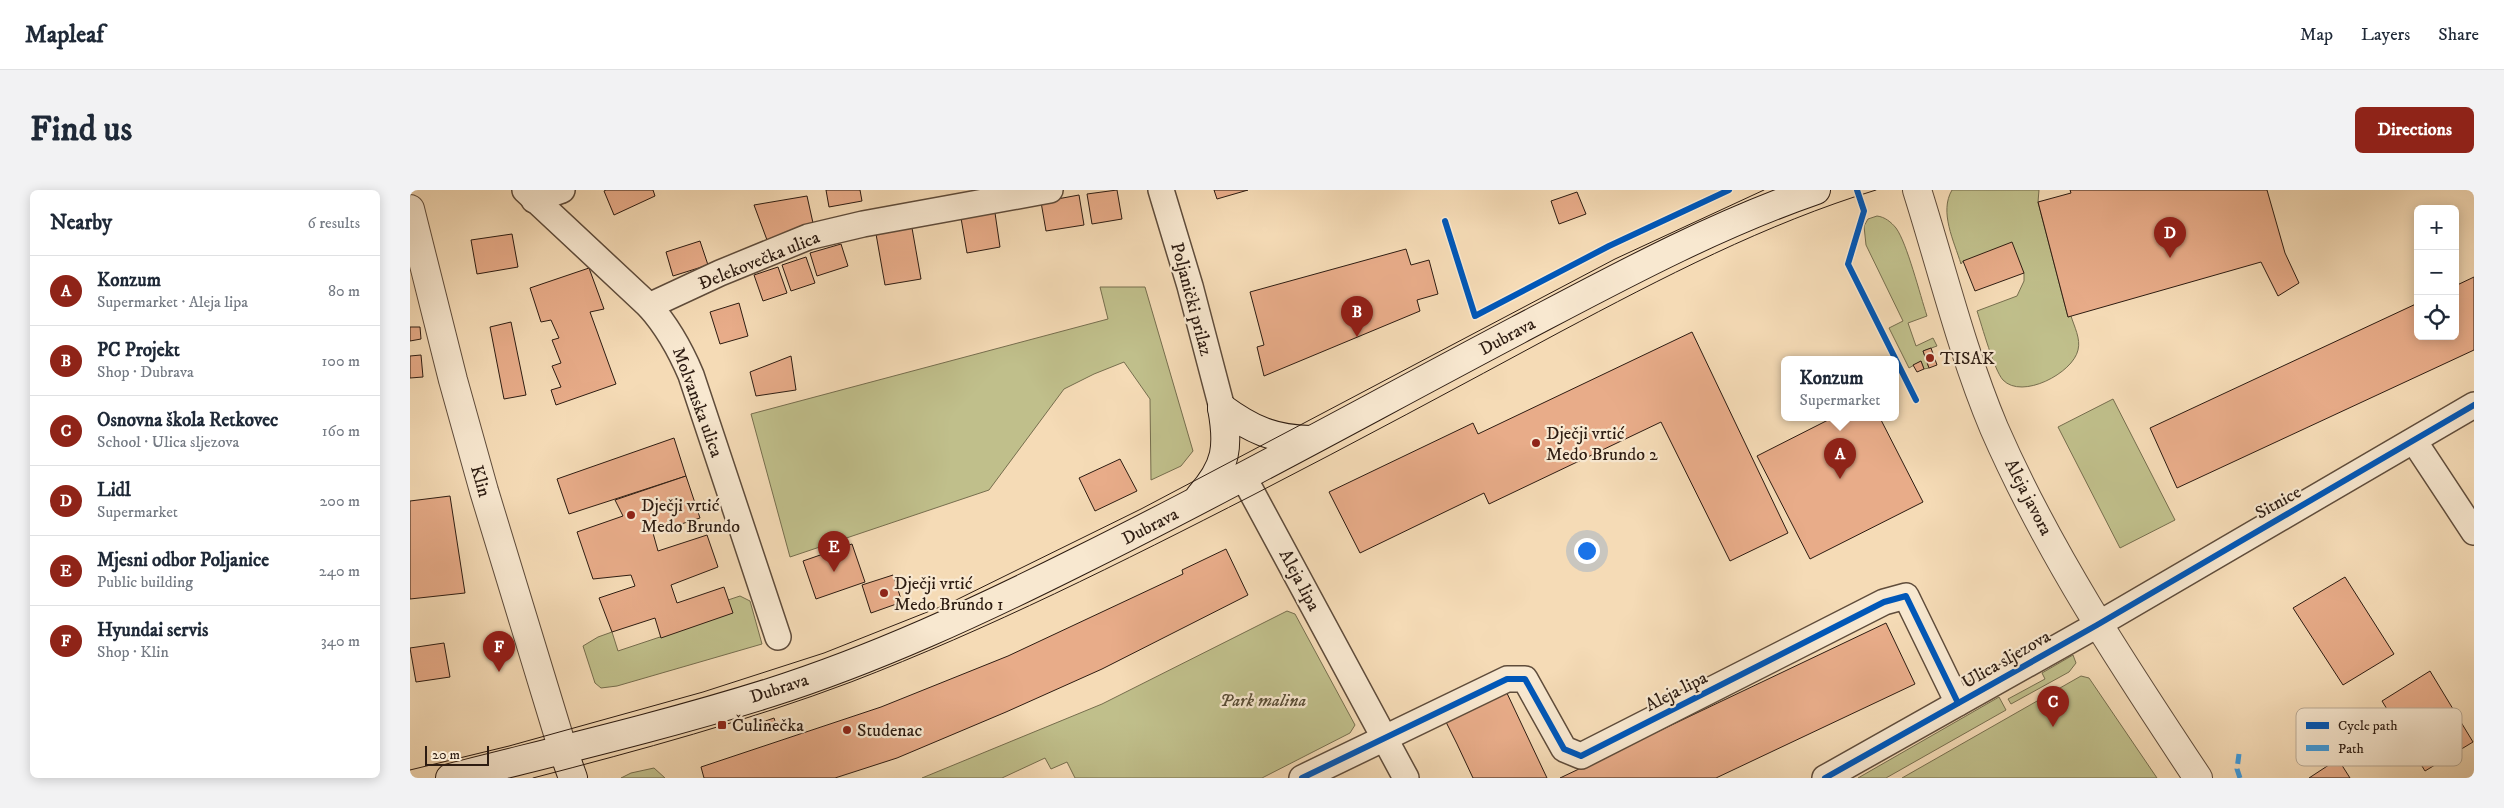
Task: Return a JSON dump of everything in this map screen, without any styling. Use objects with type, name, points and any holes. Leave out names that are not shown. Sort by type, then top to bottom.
[{"type":"main road","name":"Dubrava","points":[[450,778],[563,750],[768,693],[872,655],[1010,595],[1194,502],[1657,258],[1730,224],[1816,190]]},
{"type":"main road","name":"Aleja javora","points":[[1917,190],[1974,375],[1994,428],[2047,533],[2097,625],[2198,778]]},
{"type":"main road","name":"Klin","points":[[410,209],[479,472],[573,778]]},
{"type":"main road","points":[[1222,408],[1240,421],[1278,438],[1310,440]]},
{"type":"main road","points":[[1194,502],[1212,481],[1225,455],[1227,436],[1222,408]]},
{"type":"street","points":[[529,195],[562,190]]},
{"type":"street","name":"Đelekovečka ulica","points":[[649,306],[720,273],[808,237],[863,224],[1050,190]]},
{"type":"street","name":"Poljanički prilaz","points":[[1161,190],[1190,286],[1222,408]]},
{"type":"street","name":"Molvanska ulica","points":[[529,195],[649,306],[677,342],[691,375],[778,637]]},
{"type":"street","name":"Sitnice","points":[[2097,625],[2474,405]]},
{"type":"street","points":[[2414,441],[2474,532]]},
{"type":"street","name":"Aleja lipa","points":[[1243,476],[1406,778]]},
{"type":"street","name":"Aleja lipa","points":[[1385,737],[1507,678],[1525,679],[1564,748],[1581,756],[1884,602],[1906,596],[1958,703]]},
{"type":"street","name":"Ulica sljezova","points":[[1825,778],[2097,625]]},
{"type":"street","points":[[1302,778],[1385,737]]},
{"type":"green space","points":[[1952,190],[2039,190],[2038,202],[2068,317],[2071,316],[2079,341],[2074,359],[2057,375],[2046,381],[2022,387],[2011,385],[2003,380],[2000,375],[1992,358],[1977,311],[2017,296],[2024,281],[2024,273],[1963,261],[1961,264],[1947,217],[1948,199]]},
{"type":"green space","points":[[1877,216],[1888,220],[1896,228],[1909,257],[1927,316],[1908,323],[1916,346],[1933,338],[1937,346],[1923,351],[1929,368],[1924,369],[1921,361],[1909,368],[1889,328],[1903,321],[1866,245],[1864,226],[1868,219]]},
{"type":"green space","points":[[1100,287],[1145,287],[1193,451],[1181,466],[1151,480],[1150,399],[1124,362],[1064,389],[989,490],[790,557],[751,414],[1108,319]]},
{"type":"green space","points":[[2113,399],[2175,520],[2120,548],[2058,427]]},
{"type":"green space","points":[[740,596],[750,601],[762,644],[617,686],[601,688],[595,683],[583,646],[598,637],[612,632],[618,651],[732,613],[728,600]]},
{"type":"green space","name":"Park malina","points":[[1287,611],[1295,614],[1355,725],[1350,733],[1262,778],[1075,778],[1067,762],[1051,769],[1045,758],[1002,778],[922,778],[1102,704]]},
{"type":"green space","points":[[2073,655],[2076,663],[2069,672],[2011,704],[2008,699],[2045,679],[2042,673]]},
{"type":"green space","points":[[2081,676],[2089,678],[2157,778],[1902,778]]},
{"type":"green space","points":[[1999,697],[2006,710],[1886,778],[1858,778]]},
{"type":"green space","points":[[654,768],[665,778],[621,778],[631,773]]},
{"type":"building","points":[[653,190],[655,196],[614,215],[604,191]]},
{"type":"building","points":[[826,190],[860,190],[862,201],[829,207]]},
{"type":"building","points":[[1117,190],[1122,219],[1092,224],[1087,194]]},
{"type":"building","points":[[1214,190],[1248,190],[1217,199]]},
{"type":"building","points":[[2070,190],[2267,190],[2285,253],[2299,283],[2278,296],[2261,262],[2068,317],[2038,202],[2071,193]]},
{"type":"building","points":[[1577,192],[1586,214],[1559,224],[1551,201]]},
{"type":"building","points":[[1079,195],[1084,225],[1046,231],[1041,202]]},
{"type":"building","points":[[807,196],[813,223],[767,240],[754,205]]},
{"type":"building","points":[[995,213],[1000,247],[967,253],[961,218]]},
{"type":"building","points":[[912,228],[921,279],[885,285],[876,234]]},
{"type":"building","points":[[512,234],[518,267],[477,274],[471,240]]},
{"type":"building","points":[[700,241],[708,265],[673,276],[666,252]]},
{"type":"building","points":[[2012,242],[2024,273],[1975,291],[1963,261]]},
{"type":"building","points":[[841,244],[848,266],[817,276],[810,253]]},
{"type":"building","points":[[1406,249],[1411,265],[1429,260],[1438,294],[1417,300],[1420,311],[1264,376],[1257,347],[1264,345],[1250,292]]},
{"type":"building","points":[[806,257],[815,283],[791,291],[782,265]]},
{"type":"building","points":[[778,267],[787,293],[763,301],[754,275]]},
{"type":"building","points":[[589,268],[604,309],[590,312],[616,384],[556,405],[551,390],[561,387],[552,366],[561,363],[552,340],[559,338],[551,320],[541,322],[530,288]]},
{"type":"building","points":[[2474,277],[2474,350],[2177,488],[2150,428],[2414,305],[2414,340],[2459,340],[2459,284]]},
{"type":"building","points":[[739,303],[748,336],[720,344],[710,312]]},
{"type":"building","points":[[511,322],[526,395],[504,399],[490,327]]},
{"type":"building","points":[[410,327],[420,327],[421,339],[410,341]]},
{"type":"building","points":[[1692,332],[1788,533],[1730,561],[1661,422],[1489,504],[1484,493],[1360,553],[1329,492],[1473,423],[1478,434]]},
{"type":"building","name":"TISAK","points":[[1931,348],[1937,365],[1929,368],[1923,351]]},
{"type":"building","points":[[421,355],[423,377],[410,378],[410,356]]},
{"type":"building","points":[[791,356],[796,390],[756,396],[750,372]]},
{"type":"building","points":[[1921,361],[1924,369],[1917,372],[1913,365]]},
{"type":"building","points":[[1826,421],[1882,421],[1923,502],[1810,559],[1757,456]]},
{"type":"building","points":[[674,438],[686,476],[569,514],[557,479]]},
{"type":"building","points":[[1120,459],[1137,491],[1095,511],[1079,478]]},
{"type":"building","points":[[686,476],[700,518],[653,533],[658,551],[707,535],[718,567],[671,585],[677,603],[724,587],[733,613],[661,638],[655,618],[612,632],[599,598],[635,586],[631,575],[593,579],[577,532],[623,516],[615,500]]},
{"type":"building","points":[[450,496],[465,593],[410,599],[410,501]]},
{"type":"building","points":[[852,544],[865,582],[816,599],[803,561]]},
{"type":"building","points":[[1226,549],[1248,595],[1102,669],[1006,712],[897,758],[835,778],[704,778],[701,767],[881,707],[1008,656],[1183,574],[1182,570]]},
{"type":"building","points":[[893,575],[902,602],[871,613],[862,585]]},
{"type":"building","points":[[2345,577],[2394,654],[2343,685],[2293,608]]},
{"type":"building","points":[[1886,623],[1915,684],[1716,778],[1560,778]]},
{"type":"building","points":[[444,643],[450,677],[416,682],[410,648]]},
{"type":"building","points":[[2430,671],[2452,708],[2386,708],[2382,701]]},
{"type":"building","points":[[1505,689],[1547,778],[1473,778],[1444,718]]},
{"type":"building","points":[[774,718],[776,724],[757,731],[754,725]]},
{"type":"building","points":[[2462,724],[2473,742],[2462,749]]},
{"type":"building","points":[[2327,766],[2342,766],[2350,778],[2309,778]]},
{"type":"building","points":[[2422,766],[2433,766],[2425,771]]},
{"type":"tram line","points":[[410,770],[509,746],[703,692],[824,653],[950,603],[1141,509],[1615,259],[1764,190]]},
{"type":"tram line","points":[[533,778],[653,746],[773,710],[851,682],[954,640],[1055,594],[1204,520],[1676,272],[1794,219],[1876,190]]},
{"type":"marked path","points":[[2239,754],[2237,769],[2240,778]]},
{"type":"cycle path","points":[[1445,221],[1475,316],[1609,246],[1729,190]]},
{"type":"cycle path","points":[[1857,190],[1864,211],[1848,264],[1894,356]]},
{"type":"cycle path","points":[[1899,366],[1916,400]]},
{"type":"cycle path","points":[[1825,778],[2097,625],[2474,405]]},
{"type":"cycle path","points":[[1302,778],[1507,679],[1525,679],[1564,749],[1581,756],[1884,602],[1906,596],[1958,703]]},
{"type":"place","name":"Lidl","points":[[2170,258]]},
{"type":"place","name":"PC Projekt","points":[[1357,337]]},
{"type":"place","name":"TISAK","points":[[1930,358]]},
{"type":"place","name":"Dječji vrtić Medo Brundo 2","points":[[1536,443]]},
{"type":"place","name":"Konzum","points":[[1840,479]]},
{"type":"place","name":"Dječji vrtić Medo Brundo","points":[[631,515]]},
{"type":"place","name":"Mjesni odbor Poljanice","points":[[834,572]]},
{"type":"place","name":"Dječji vrtić Medo Brundo 1","points":[[884,593]]},
{"type":"place","name":"Hyundai servis","points":[[499,672]]},
{"type":"place","name":"Čulinečka","points":[[722,725]]},
{"type":"place","name":"Osnovna škola Retkovec","points":[[2053,727]]},
{"type":"place","name":"Studenac","points":[[847,730]]}]
